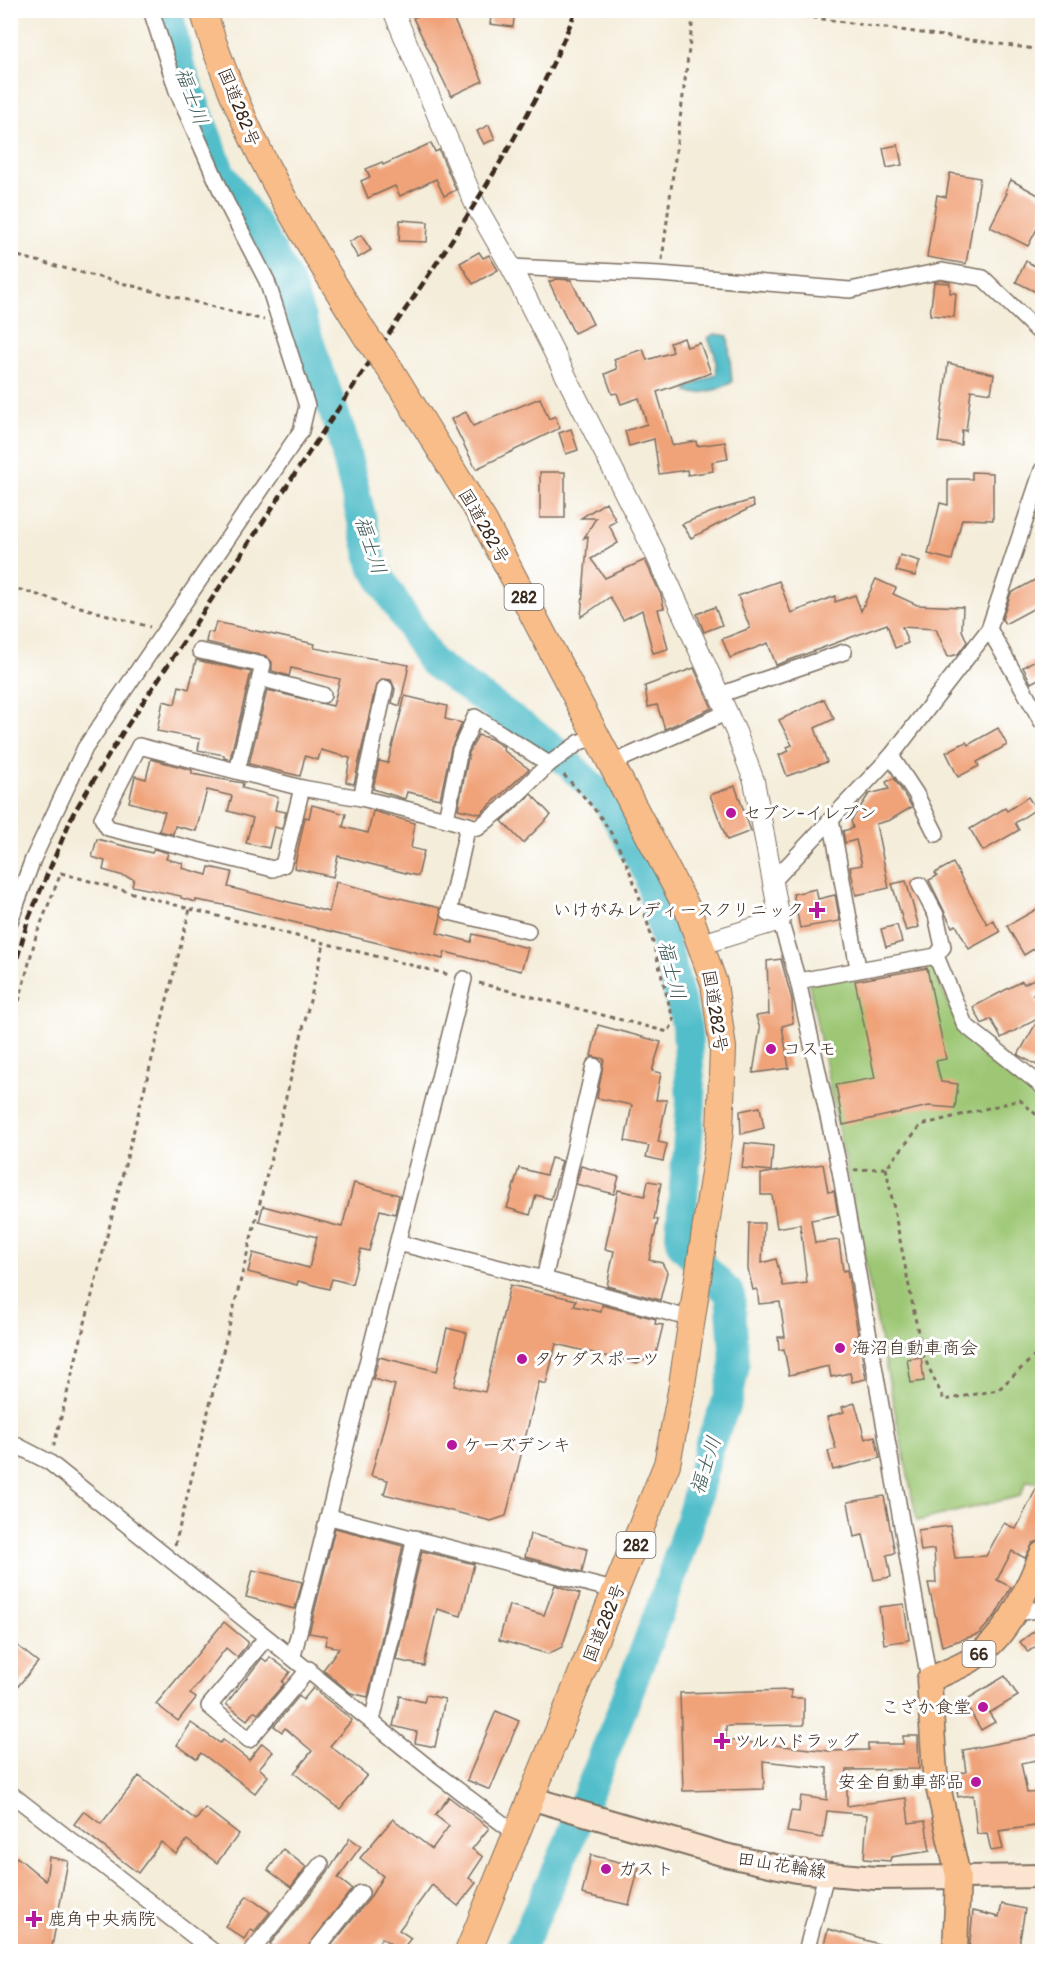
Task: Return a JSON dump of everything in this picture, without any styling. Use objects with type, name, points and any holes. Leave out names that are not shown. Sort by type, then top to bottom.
[{"type":"highway","name":"国道282号","points":[[203,10],[237,108],[263,164],[366,336],[390,369],[484,521],[588,739],[610,764],[688,910],[714,983],[723,1048],[720,1132],[692,1319],[667,1464],[618,1592],[515,1833],[468,1952]]},
{"type":"main road","name":"66","points":[[929,1680],[971,1660],[993,1643],[1016,1613],[1042,1554]]},
{"type":"main road","points":[[929,1680],[935,1773],[958,1876],[955,1952]]},
{"type":"main road","name":"田山花輪線","points":[[530,1798],[725,1855],[826,1875],[837,1873],[875,1878],[1042,1876]]},
{"type":"street","points":[[10,921],[33,859],[85,748],[301,431],[307,406],[267,281],[226,202],[177,91],[151,10]]},
{"type":"street","points":[[393,10],[475,204],[511,267],[656,555],[724,704],[754,781],[780,920],[798,981],[840,1171],[929,1680]]},
{"type":"street","points":[[511,267],[660,274],[850,290],[941,271],[983,278],[1042,335]]},
{"type":"street","points":[[773,880],[891,756],[989,629],[1042,470]]},
{"type":"street","points":[[989,629],[1042,722]]},
{"type":"street","points":[[200,651],[263,665],[237,771]]},
{"type":"street","points":[[610,764],[724,704],[844,652]]},
{"type":"street","points":[[260,678],[323,695]]},
{"type":"street","points":[[361,798],[385,688]]},
{"type":"street","points":[[446,819],[460,750],[475,717],[550,762]]},
{"type":"street","points":[[302,788],[283,865],[273,869],[108,828],[102,818],[139,746],[302,788],[361,798],[478,828],[504,808],[550,762],[588,739]]},
{"type":"street","points":[[891,756],[916,794],[936,834]]},
{"type":"street","points":[[831,819],[858,968]]},
{"type":"street","points":[[468,825],[449,912],[528,931]]},
{"type":"street","points":[[798,981],[858,968],[936,956],[943,947],[936,915],[920,885]]},
{"type":"street","points":[[702,944],[780,920]]},
{"type":"street","points":[[936,956],[965,1025],[1042,1086]]},
{"type":"street","points":[[293,1656],[330,1517],[464,979]]},
{"type":"street","points":[[544,1279],[594,1066]]},
{"type":"street","points":[[398,1244],[544,1279],[692,1319]]},
{"type":"street","points":[[10,1442],[49,1462],[266,1638],[293,1656],[515,1833]]},
{"type":"street","points":[[330,1517],[618,1592]]},
{"type":"street","points":[[372,1721],[415,1538]]},
{"type":"street","points":[[1016,1613],[1042,1609]]},
{"type":"street","points":[[266,1638],[209,1706],[249,1740],[309,1670]]},
{"type":"street","points":[[10,1793],[214,1952]]},
{"type":"street","points":[[251,1952],[321,1864]]},
{"type":"street","points":[[806,1952],[826,1875]]},
{"type":"street","points":[[314,1952],[361,1893]]},
{"type":"path","points":[[660,274],[694,10]]},
{"type":"path","points":[[759,10],[1042,50]]},
{"type":"path","points":[[10,254],[280,324]]},
{"type":"path","points":[[10,587],[163,631]]},
{"type":"path","points":[[10,1036],[36,936],[61,873],[190,909],[49,1462]]},
{"type":"path","points":[[171,1561],[324,944]]},
{"type":"path","points":[[840,1171],[886,1168],[921,1125],[1020,1100],[1042,1119]]},
{"type":"path","points":[[886,1168],[922,1353],[944,1400],[998,1390],[1042,1349]]},
{"type":"green space","points":[[930,960],[957,1024],[1042,1099],[1042,1483],[1027,1481],[1020,1496],[917,1521],[809,984]]},
{"type":"water","points":[[714,334],[728,336],[732,382],[710,391],[687,392],[687,388],[717,374],[715,354],[708,338]]},
{"type":"building","points":[[429,10],[449,10],[483,81],[451,96],[413,18]]},
{"type":"building","points":[[492,10],[515,10],[513,27],[490,24]]},
{"type":"building","points":[[489,125],[495,139],[484,144],[477,131]]},
{"type":"building","points":[[431,143],[435,152],[439,150],[456,190],[444,196],[436,179],[400,196],[395,186],[368,198],[361,181],[370,177],[366,169],[382,162],[383,165]]},
{"type":"building","points":[[898,145],[902,165],[887,168],[883,148]]},
{"type":"building","points":[[950,173],[980,178],[966,264],[927,257],[937,195],[946,197]]},
{"type":"building","points":[[1011,180],[1042,197],[1042,219],[1028,246],[990,227]]},
{"type":"building","points":[[400,220],[428,222],[427,242],[399,241]]},
{"type":"building","points":[[361,235],[371,250],[358,258],[349,242]]},
{"type":"building","points":[[479,252],[483,258],[489,255],[498,270],[473,284],[460,263]]},
{"type":"building","points":[[1026,261],[1042,270],[1042,295],[1016,282]]},
{"type":"building","points":[[556,279],[571,280],[593,324],[574,333],[549,282]]},
{"type":"building","points":[[934,282],[950,283],[950,293],[956,293],[954,317],[930,315]]},
{"type":"building","points":[[684,338],[687,347],[700,343],[711,373],[657,392],[672,445],[696,441],[697,446],[725,442],[728,459],[712,462],[713,471],[688,475],[687,470],[659,474],[654,439],[629,446],[625,431],[647,424],[639,398],[621,404],[617,393],[612,394],[605,374],[617,369],[614,359],[643,349],[647,360],[673,352],[670,343]]},
{"type":"building","points":[[948,363],[994,374],[991,393],[971,390],[966,431],[962,430],[961,445],[938,442]]},
{"type":"building","points":[[540,398],[549,419],[555,416],[560,428],[476,469],[451,419],[466,412],[473,426]]},
{"type":"building","points":[[571,429],[578,450],[566,454],[559,433]]},
{"type":"building","points":[[540,472],[565,472],[565,518],[540,518]]},
{"type":"building","points":[[972,472],[993,473],[993,520],[962,519],[952,560],[928,554],[940,503],[948,505],[948,479],[972,479]]},
{"type":"building","points":[[752,500],[754,506],[691,538],[682,524],[712,512]]},
{"type":"building","points":[[606,502],[616,521],[609,525],[618,543],[591,559],[605,578],[645,560],[661,595],[664,608],[658,609],[668,649],[653,653],[642,610],[623,620],[610,597],[581,617],[588,536],[584,538],[596,518],[581,518]]},
{"type":"building","points":[[900,555],[920,561],[915,576],[896,571]]},
{"type":"building","points":[[1042,576],[1042,604],[1005,624],[1002,619],[1011,593]]},
{"type":"building","points":[[876,579],[896,588],[893,594],[917,605],[963,607],[962,630],[967,642],[958,654],[948,657],[936,629],[902,627],[908,643],[895,648],[887,624],[776,665],[768,643],[730,658],[722,639],[750,628],[738,596],[779,581],[791,613],[835,596],[835,602],[855,595],[861,611]]},
{"type":"building","points":[[715,607],[722,625],[704,632],[697,614]]},
{"type":"building","points":[[216,622],[315,644],[314,648],[409,665],[400,706],[392,703],[395,689],[391,680],[383,679],[376,685],[354,784],[346,782],[350,758],[321,750],[318,760],[305,756],[300,776],[249,764],[267,690],[333,706],[340,679],[291,668],[289,676],[272,671],[272,662],[266,656],[206,642],[208,632],[213,633]]},
{"type":"building","points":[[1042,656],[1042,677],[1031,683],[1023,667]]},
{"type":"building","points":[[196,660],[251,672],[230,759],[224,758],[224,755],[198,750],[200,739],[157,731],[163,701],[175,704],[179,686],[189,689]]},
{"type":"building","points":[[694,668],[712,708],[665,729],[657,705],[648,707],[645,686]]},
{"type":"building","points":[[405,696],[447,706],[445,719],[462,723],[451,748],[440,799],[407,792],[405,799],[373,789],[379,761],[388,763]]},
{"type":"building","points":[[824,699],[834,719],[815,728],[827,762],[787,776],[779,755],[789,751],[787,747],[792,745],[779,720]]},
{"type":"building","points":[[998,728],[1007,745],[977,762],[979,766],[958,777],[946,752],[966,742],[968,745]]},
{"type":"building","points":[[478,735],[491,739],[504,747],[503,750],[529,769],[480,814],[458,809],[469,753]]},
{"type":"building","points":[[151,759],[192,770],[192,774],[243,783],[242,788],[278,797],[275,810],[286,812],[282,829],[274,827],[269,848],[246,843],[253,818],[228,811],[232,796],[207,790],[196,831],[175,826],[173,834],[159,831],[165,812],[129,802],[135,776],[146,779]]},
{"type":"building","points":[[894,778],[912,807],[890,820],[876,824],[889,888],[856,895],[850,867],[862,865],[856,840],[845,843],[843,831],[853,828],[851,821],[869,794],[889,789],[886,782]]},
{"type":"building","name":"セブン-イレブン","points":[[735,786],[751,831],[727,840],[710,795]]},
{"type":"building","points":[[531,794],[551,815],[523,843],[502,821]]},
{"type":"building","points":[[1028,797],[1036,809],[1015,823],[1019,830],[983,851],[970,829],[1005,808],[1007,811]]},
{"type":"building","points":[[312,805],[346,814],[343,827],[368,833],[373,811],[415,823],[411,848],[424,851],[418,876],[338,856],[333,877],[294,868],[305,817],[309,818]]},
{"type":"building","points":[[97,839],[152,853],[154,849],[168,853],[166,859],[183,863],[182,868],[207,875],[209,867],[232,872],[228,887],[329,912],[336,882],[440,908],[441,917],[437,933],[471,942],[473,934],[528,948],[521,971],[445,952],[443,959],[224,905],[196,900],[196,902],[181,898],[181,896],[132,886],[134,879],[103,870],[105,861],[92,857]]},
{"type":"building","points":[[953,863],[987,924],[993,920],[1000,932],[969,949],[956,925],[952,927],[929,880],[937,876],[935,873]]},
{"type":"building","points":[[906,881],[919,927],[906,931],[892,884]]},
{"type":"building","name":"いけがみレディースクリニック","points":[[816,889],[818,899],[835,895],[840,921],[800,928],[793,894]]},
{"type":"building","points":[[1042,906],[1042,944],[1024,955],[1007,926]]},
{"type":"building","points":[[897,925],[902,942],[886,947],[881,929]]},
{"type":"building","name":"コスモ","points":[[781,959],[792,1000],[793,1023],[782,1026],[789,1068],[753,1073],[760,1029],[756,1016],[769,1014],[767,961]]},
{"type":"building","points":[[927,968],[946,1059],[936,1061],[941,1082],[958,1084],[955,1108],[929,1106],[843,1125],[836,1085],[875,1078],[855,981]]},
{"type":"building","points":[[1042,975],[1042,989],[1033,994],[1042,1010],[1042,1068],[1018,1055],[1039,1018],[1001,1038],[991,1019],[982,1024],[973,1007],[1022,981],[1024,984]]},
{"type":"building","points":[[598,1025],[661,1042],[652,1071],[661,1073],[656,1100],[667,1100],[658,1142],[667,1144],[663,1161],[646,1157],[649,1146],[625,1141],[632,1105],[597,1098],[604,1059],[591,1056]]},
{"type":"building","points":[[760,1107],[764,1128],[741,1134],[740,1111]]},
{"type":"building","points":[[745,1143],[773,1146],[771,1171],[742,1168]]},
{"type":"building","points":[[551,1158],[562,1161],[551,1199],[536,1195],[530,1215],[507,1208],[519,1168],[546,1175]]},
{"type":"building","points":[[823,1164],[828,1192],[834,1191],[838,1215],[811,1220],[815,1243],[839,1240],[843,1271],[847,1270],[866,1379],[852,1382],[850,1373],[831,1377],[829,1366],[789,1375],[784,1349],[779,1350],[778,1337],[785,1337],[780,1302],[759,1304],[757,1289],[753,1290],[748,1269],[749,1223],[764,1223],[762,1263],[776,1259],[783,1286],[807,1283],[800,1224],[777,1228],[772,1195],[761,1195],[761,1174]]},
{"type":"building","points":[[581,1166],[619,1177],[614,1194],[576,1184]]},
{"type":"building","points":[[648,1181],[661,1183],[654,1219],[658,1220],[649,1260],[662,1263],[667,1272],[660,1300],[607,1286],[614,1251],[605,1249],[618,1190],[645,1196]]},
{"type":"building","points":[[354,1183],[399,1195],[395,1214],[380,1210],[369,1251],[361,1249],[352,1284],[332,1279],[329,1289],[298,1281],[297,1285],[248,1272],[253,1253],[309,1268],[317,1237],[259,1222],[263,1206],[342,1227]]},
{"type":"building","points":[[510,1285],[576,1300],[574,1306],[601,1312],[602,1305],[656,1319],[655,1324],[663,1325],[656,1354],[637,1364],[556,1344],[546,1384],[539,1382],[506,1516],[491,1521],[384,1494],[388,1480],[371,1476],[395,1385],[373,1379],[379,1357],[437,1371],[447,1328],[467,1333],[454,1386],[485,1392]]},
{"type":"building","points":[[921,1357],[924,1381],[911,1383],[907,1359]]},
{"type":"building","points":[[855,1403],[865,1439],[875,1436],[880,1458],[833,1470],[828,1451],[836,1449],[827,1417],[844,1412],[842,1407]]},
{"type":"building","points":[[1042,1477],[1042,1540],[1033,1543],[1025,1558],[1012,1551],[997,1580],[1011,1587],[995,1616],[979,1634],[942,1646],[928,1583],[936,1583],[934,1549],[921,1551],[918,1530],[950,1526],[955,1558],[986,1556],[1004,1523],[1016,1529]]},
{"type":"building","points":[[884,1496],[895,1553],[887,1555],[891,1577],[874,1580],[863,1535],[854,1537],[848,1502]]},
{"type":"building","points":[[335,1528],[403,1546],[368,1697],[351,1693],[323,1670],[339,1648],[325,1645],[327,1636],[309,1633]]},
{"type":"building","points":[[530,1534],[587,1549],[582,1572],[525,1557]]},
{"type":"building","points":[[422,1551],[474,1564],[461,1616],[437,1609],[424,1666],[396,1660]]},
{"type":"building","points":[[253,1570],[302,1582],[295,1609],[246,1597]]},
{"type":"building","points":[[555,1585],[580,1594],[562,1647],[548,1654],[499,1640],[509,1605],[544,1615]]},
{"type":"building","points":[[904,1604],[909,1640],[884,1644],[879,1607]]},
{"type":"building","points":[[224,1622],[248,1642],[237,1657],[226,1648],[190,1694],[196,1698],[178,1721],[156,1704]]},
{"type":"building","points":[[1042,1625],[1042,1642],[1028,1652],[1020,1642]]},
{"type":"building","points":[[10,1640],[38,1662],[10,1696]]},
{"type":"building","points":[[270,1657],[290,1672],[282,1682],[284,1684],[258,1714],[254,1711],[247,1720],[226,1704],[262,1658],[267,1662]]},
{"type":"building","name":"こざか食堂","points":[[1005,1676],[1018,1696],[989,1713],[995,1722],[981,1730],[964,1701]]},
{"type":"building","points":[[313,1688],[352,1720],[330,1746],[367,1775],[340,1809],[294,1773],[312,1751],[285,1728],[282,1732],[274,1726],[299,1696],[303,1700]]},
{"type":"building","points":[[791,1690],[791,1698],[804,1698],[804,1725],[726,1726],[726,1740],[829,1751],[868,1750],[868,1744],[903,1744],[903,1736],[918,1736],[919,1769],[847,1770],[847,1806],[906,1798],[909,1823],[925,1821],[930,1851],[891,1857],[890,1861],[864,1859],[867,1815],[827,1811],[823,1838],[787,1832],[791,1811],[799,1812],[801,1796],[827,1800],[827,1768],[763,1761],[764,1789],[683,1791],[680,1693]]},
{"type":"building","points":[[426,1695],[445,1699],[435,1747],[415,1743],[417,1732],[393,1726],[400,1696],[424,1702]]},
{"type":"building","points":[[496,1711],[519,1721],[490,1790],[467,1780]]},
{"type":"building","points":[[191,1723],[220,1743],[223,1740],[249,1760],[262,1743],[273,1752],[259,1768],[268,1776],[255,1793],[201,1753],[197,1759],[177,1745]]},
{"type":"building","points":[[1041,1735],[1042,1759],[1021,1763],[1027,1793],[1040,1792],[1042,1825],[999,1831],[1003,1849],[991,1851],[987,1833],[977,1834],[973,1795],[958,1797],[954,1773],[966,1772],[963,1750]]},
{"type":"building","points":[[139,1776],[196,1820],[205,1808],[239,1834],[217,1863],[187,1840],[176,1854],[161,1842],[138,1873],[74,1824],[84,1811],[101,1824]]},
{"type":"building","points":[[449,1797],[489,1828],[472,1849],[483,1857],[469,1878],[476,1883],[458,1906],[432,1885],[399,1930],[411,1938],[401,1951],[382,1938],[371,1952],[336,1952],[330,1947],[369,1899],[383,1876],[360,1858],[393,1819],[432,1849],[449,1826],[435,1815]]},
{"type":"building","points":[[350,1838],[361,1846],[338,1878],[352,1889],[304,1952],[279,1952],[270,1944],[329,1870]]},
{"type":"building","points":[[283,1849],[306,1867],[291,1887],[268,1870]]},
{"type":"building","points":[[591,1855],[639,1867],[629,1905],[582,1894]]},
{"type":"building","name":"鹿角中央病院","points":[[17,1857],[46,1881],[49,1857],[68,1861],[51,1952],[10,1952],[10,1865]]},
{"type":"building","points":[[247,1896],[270,1912],[254,1932],[251,1929],[244,1939],[225,1926]]},
{"type":"building","points":[[1002,1904],[1025,1909],[1018,1952],[969,1952],[973,1911],[999,1917]]},
{"type":"building","points":[[828,1929],[892,1948],[891,1952],[822,1952]]},
{"type":"waterway","name":"福士川","points":[[168,10],[179,63],[221,174],[255,223],[288,281],[341,433],[373,566],[432,662],[548,744],[607,801],[649,876],[687,1028],[691,1102],[680,1234],[682,1245],[730,1294],[735,1365],[728,1399],[710,1443],[694,1507],[667,1591],[562,1858],[519,1952]]},
{"type":"railway","points":[[10,984],[28,920],[73,814],[123,732],[481,194],[533,104],[576,10]]},
{"type":"place","name":"セブン-イレブン","points":[[731,813]]},
{"type":"place","name":"いけがみレディースクリニック","points":[[817,910]]},
{"type":"place","name":"コスモ","points":[[771,1049]]},
{"type":"place","name":"海沼自動車商会","points":[[840,1348]]},
{"type":"place","name":"タケダスポーツ","points":[[522,1359]]},
{"type":"place","name":"ケーズデンキ","points":[[452,1445]]},
{"type":"place","name":"こざか食堂","points":[[983,1707]]},
{"type":"place","name":"ツルハドラッグ","points":[[722,1741]]},
{"type":"place","name":"安全自動車部品","points":[[976,1782]]},
{"type":"place","name":"ガスト","points":[[606,1869]]},
{"type":"place","name":"鹿角中央病院","points":[[34,1919]]}]
